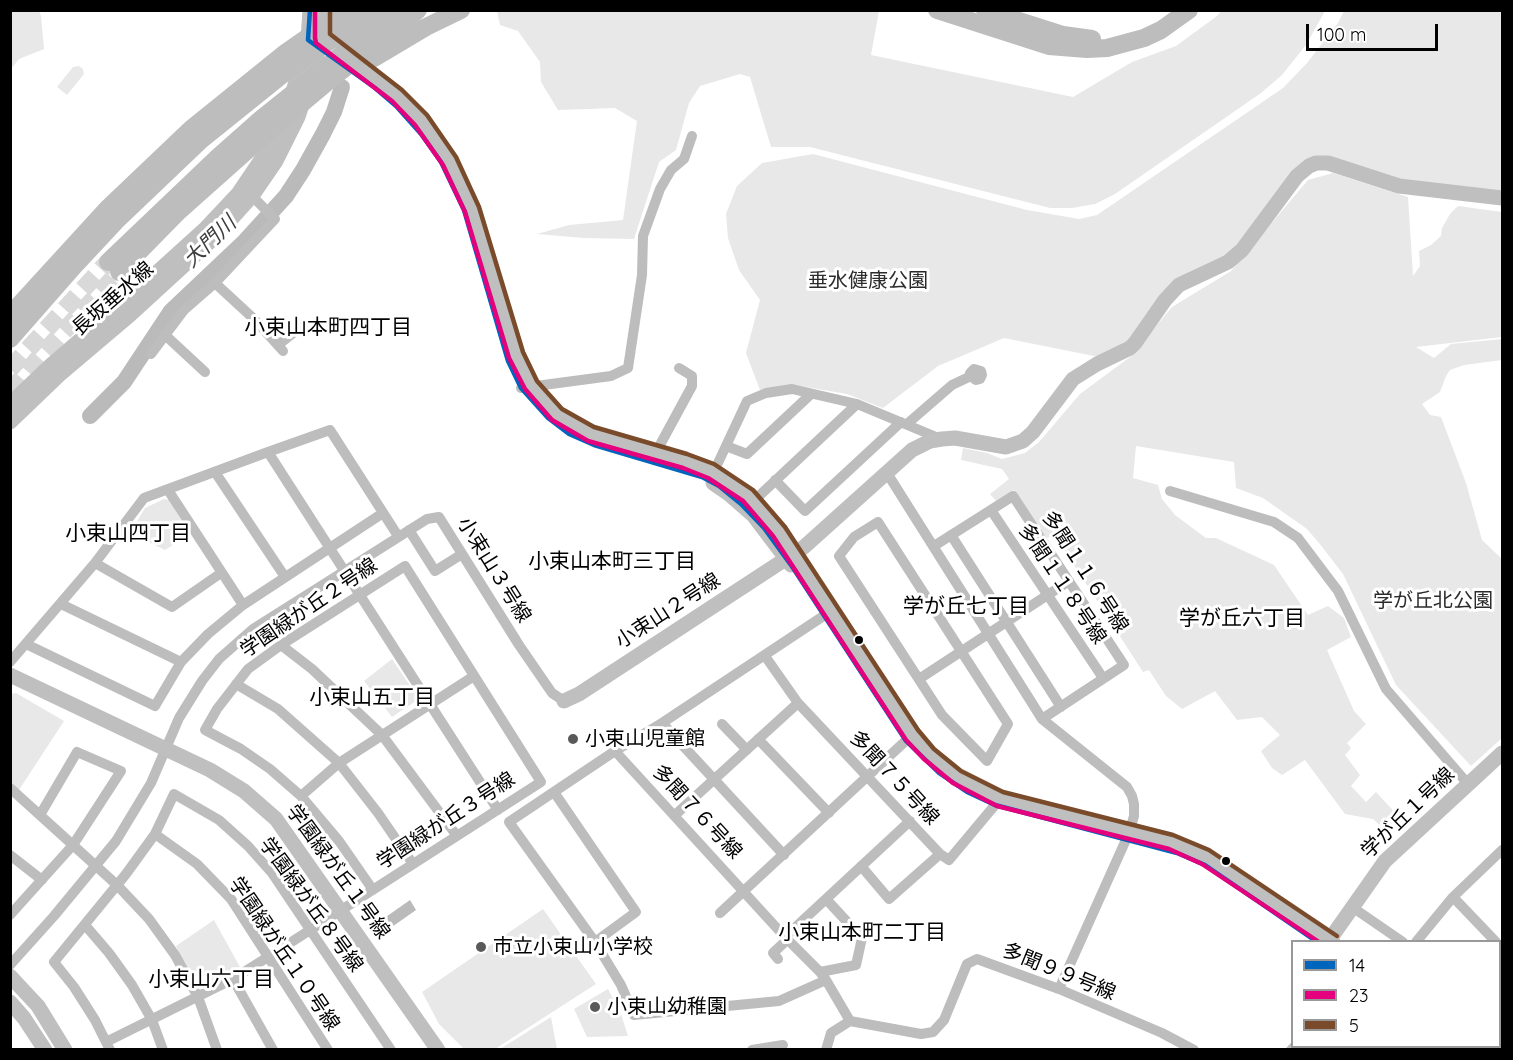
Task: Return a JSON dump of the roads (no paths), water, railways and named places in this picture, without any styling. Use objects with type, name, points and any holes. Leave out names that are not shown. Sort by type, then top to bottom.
[{"type":"highway","points":[[196,135],[324,10]]},
{"type":"highway","points":[[10,315],[99,217],[154,173],[284,54],[347,10]]},
{"type":"highway","points":[[316,41],[358,10]]},
{"type":"highway","points":[[316,41],[375,10]]},
{"type":"highway","points":[[196,135],[375,10]]},
{"type":"highway","points":[[196,135],[389,10]]},
{"type":"highway","points":[[113,267],[261,119],[397,10]]},
{"type":"highway","points":[[175,206],[418,10]]},
{"type":"highway","points":[[937,10],[1049,46],[1087,49],[1107,48],[1143,38],[1161,30],[1189,10]]},
{"type":"highway","points":[[986,10],[1063,35],[1082,39],[1099,39],[1136,33],[1153,27],[1184,10]]},
{"type":"highway","points":[[175,206],[318,96],[377,55],[460,11]]},
{"type":"highway","points":[[10,339],[154,173]]},
{"type":"street","name":"長坂垂水線","points":[[10,422],[58,375],[131,314],[215,237],[252,196],[276,161],[298,117],[313,72],[316,41],[310,10]]},
{"type":"street","name":"長坂垂水線","points":[[10,404],[206,228],[238,194],[265,154],[286,112],[316,41],[324,10]]},
{"type":"street","points":[[316,41],[397,95],[421,120],[450,161],[472,209],[526,387],[557,415],[579,429],[609,441],[698,465],[730,482],[758,505],[779,531],[790,556],[909,738],[957,777],[998,802],[1127,836],[1171,842],[1206,856],[1326,940]]},
{"type":"street","points":[[526,387],[611,376],[628,368],[642,275],[643,236],[660,189],[671,170],[684,159],[692,136]]},
{"type":"street","points":[[718,463],[747,401],[766,393],[792,389],[857,404],[942,439],[955,438],[1006,447],[1023,441],[1033,432],[1073,379],[1130,348],[1135,343],[1165,300],[1179,285],[1228,262],[1242,250],[1298,176],[1316,163],[1328,163],[1399,186],[1503,198]]},
{"type":"street","points":[[151,354],[184,310],[215,282],[275,219],[252,196]]},
{"type":"street","points":[[215,282],[254,319],[280,348],[303,325]]},
{"type":"street","points":[[164,334],[205,372]]},
{"type":"street","points":[[661,443],[692,386],[692,376],[679,368]]},
{"type":"street","points":[[775,480],[805,511],[904,423],[952,385],[971,376]]},
{"type":"street","points":[[726,446],[747,454],[811,394]]},
{"type":"street","points":[[760,495],[857,404]]},
{"type":"street","points":[[10,662],[95,563],[144,498],[330,430],[398,536]]},
{"type":"street","name":"小束山２号線","points":[[564,701],[579,694],[804,547],[912,450],[930,441],[942,439]]},
{"type":"street","points":[[268,452],[498,810]]},
{"type":"street","points":[[215,472],[285,577]]},
{"type":"street","points":[[887,473],[1042,719],[1126,786],[1134,804],[1134,816],[1127,836],[1059,989]]},
{"type":"street","points":[[168,490],[243,605]]},
{"type":"street","points":[[1170,490],[1274,522],[1298,538],[1338,591],[1386,689],[1468,784]]},
{"type":"street","name":"多聞１１６号線","points":[[934,546],[1013,496],[1124,665],[1042,719]]},
{"type":"street","name":"多聞１１８号線","points":[[991,510],[1103,678]]},
{"type":"street","points":[[26,644],[155,706],[181,662],[208,634],[243,605],[384,513]]},
{"type":"street","name":"小束山３号線","points":[[10,965],[116,841],[151,783],[179,718],[196,688],[232,645],[344,570],[428,519],[439,516],[519,645],[552,693],[564,701]]},
{"type":"street","points":[[878,522],[961,652],[1008,724],[987,761],[942,715],[839,556],[854,537],[878,522]]},
{"type":"street","points":[[409,530],[435,571],[462,554]]},
{"type":"street","points":[[951,535],[1061,707]]},
{"type":"street","points":[[95,563],[172,607],[221,573]]},
{"type":"street","name":"学園緑が丘２号線","points":[[373,890],[339,841],[301,796],[270,769],[241,749],[205,730],[217,709],[248,669],[281,645],[405,566],[541,782]]},
{"type":"street","points":[[919,680],[1069,581]]},
{"type":"street","points":[[61,604],[181,662]]},
{"type":"street","points":[[826,899],[862,938],[856,965],[823,976],[779,1001],[634,1015],[621,985],[595,942],[509,822],[615,751],[765,656],[827,613]]},
{"type":"street","points":[[281,645],[312,669],[382,735],[457,836]]},
{"type":"street","name":"多聞７５号線","points":[[765,656],[798,703],[940,854],[949,860],[998,802]]},
{"type":"street","name":"学園緑が丘１号線","points":[[10,675],[210,770],[244,791],[276,819],[438,1050]]},
{"type":"street","points":[[301,796],[339,763],[474,676]]},
{"type":"street","points":[[236,684],[278,709],[339,763],[378,813],[413,864]]},
{"type":"street","points":[[675,814],[798,703]]},
{"type":"street","points":[[662,723],[784,855]]},
{"type":"street","points":[[722,724],[747,750]]},
{"type":"street","points":[[720,913],[909,738]]},
{"type":"street","points":[[758,739],[829,813]]},
{"type":"street","name":"多聞７６号線","points":[[615,751],[823,976],[850,1021]]},
{"type":"street","points":[[10,915],[73,845],[121,771],[77,752],[40,815]]},
{"type":"street","name":"学が丘１号線","points":[[1328,940],[1385,861],[1503,753]]},
{"type":"street","name":"学園緑が丘３号線","points":[[108,1046],[152,1020],[233,979],[541,782]]},
{"type":"street","points":[[10,788],[117,885],[149,919],[175,956],[198,997],[217,1050]]},
{"type":"street","points":[[554,792],[636,912],[595,942]]},
{"type":"street","name":"学園緑が丘８号線","points":[[108,1046],[74,987],[54,962],[85,926],[155,834],[174,794],[219,820],[248,846],[272,873],[391,1050]]},
{"type":"street","points":[[778,959],[772,953],[910,821]]},
{"type":"street","name":"学園緑が丘１０号線","points":[[155,834],[197,864],[231,899],[328,1050]]},
{"type":"street","points":[[1418,940],[1453,897],[1503,850]]},
{"type":"street","points":[[861,866],[889,899],[940,854]]},
{"type":"street","points":[[10,855],[42,880]]},
{"type":"street","points":[[1453,897],[1494,940]]},
{"type":"street","points":[[1352,907],[1400,940]]},
{"type":"street","points":[[85,926],[109,953],[132,985],[152,1020],[163,1050]]},
{"type":"street","name":"多聞９９号線","points":[[850,1021],[921,1034],[933,1032],[944,1020],[967,964],[977,959],[1059,989],[1162,1033],[1194,1050]]},
{"type":"street","points":[[10,976],[38,1006],[65,1050]]},
{"type":"street","points":[[233,979],[273,1050]]},
{"type":"street","points":[[10,1002],[24,1018],[45,1050]]},
{"type":"street","points":[[826,1050],[831,1033],[850,1021]]},
{"type":"street","points":[[753,1049],[783,1045]]},
{"type":"waterway","name":"大門川","points":[[90,416],[124,382],[171,311],[245,241],[286,196],[323,134],[334,112],[342,87]]},
{"type":"tunnel","points":[[10,369],[108,262]]},
{"type":"tunnel","points":[[10,392],[119,272]]},
{"type":"place","name":"小束山児童館","points":[[573,739]]},
{"type":"place","name":"市立小束山小学校","points":[[481,947]]},
{"type":"place","name":"小束山幼稚園","points":[[595,1007]]},
{"type":"district","name":"小束山本町四丁目","points":[[328,328]]},
{"type":"district","name":"小束山四丁目","points":[[128,534]]},
{"type":"district","name":"小束山本町三丁目","points":[[612,562]]},
{"type":"district","name":"学が丘七丁目","points":[[966,607]]},
{"type":"district","name":"学が丘六丁目","points":[[1242,619]]},
{"type":"district","name":"小束山五丁目","points":[[372,698]]},
{"type":"district","name":"小束山本町二丁目","points":[[862,933]]},
{"type":"district","name":"小束山六丁目","points":[[211,980]]},
{"type":"park label","name":"垂水健康公園","points":[[868,281]]},
{"type":"park label","name":"学が丘北公園","points":[[1433,601]]}]
